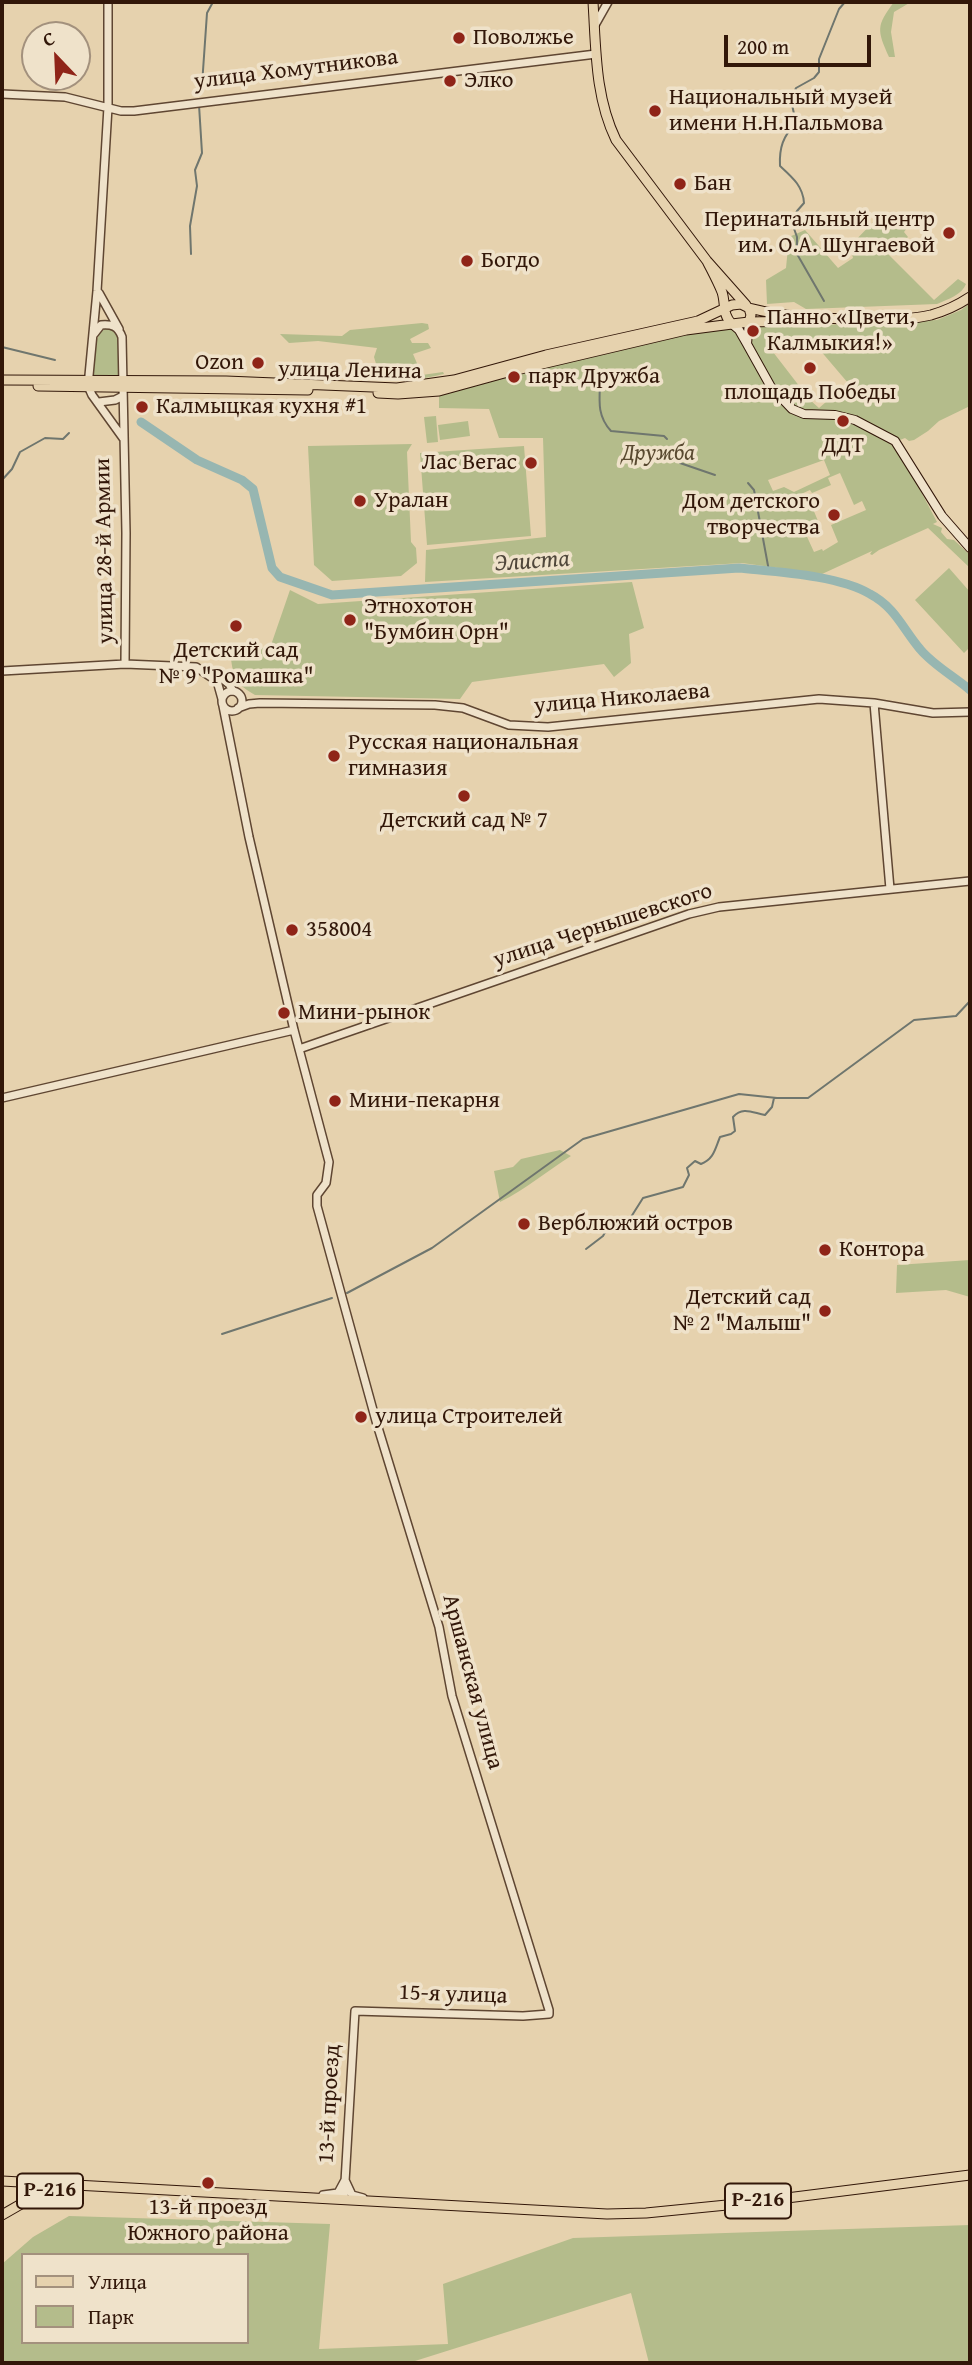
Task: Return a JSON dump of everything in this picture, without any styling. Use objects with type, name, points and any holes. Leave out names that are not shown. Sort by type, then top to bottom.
[{"type":"main road","points":[[593,2],[596,54],[605,112],[616,140],[707,261],[747,307],[751,315],[747,344]]},
{"type":"main road","points":[[707,261],[721,291],[726,317],[739,330],[771,387],[792,410],[806,415],[835,415],[855,420],[895,441],[942,516],[970,548]]},
{"type":"main road","points":[[732,324],[929,316],[950,309],[970,297]]},
{"type":"main road","points":[[725,309],[732,305],[777,315],[815,319]]},
{"type":"main road","name":"улица Ленина","points":[[123,387],[290,383],[397,388],[433,384],[698,321],[725,309]]},
{"type":"main road","name":"улица Ленина","points":[[2,380],[123,387],[284,388],[422,393],[687,330],[732,324]]},
{"type":"main road","name":"улица Ленина","points":[[2,386],[88,383]]},
{"type":"main road","name":"Р-216","points":[[2,2181],[567,2213],[646,2213],[970,2175]]},
{"type":"main road","name":"Р-216","points":[[2,2215],[45,2193],[66,2188],[104,2185]]},
{"type":"street","points":[[88,383],[94,334],[108,107],[108,2]]},
{"type":"street","points":[[594,25],[608,2]]},
{"type":"street","name":"улица Хомутникова","points":[[2,93],[65,97],[121,111],[134,111],[596,54]]},
{"type":"street","name":"улица 28-й Армии","points":[[97,291],[122,337],[126,533],[125,664]]},
{"type":"street","points":[[94,334],[101,325],[110,324],[119,329]]},
{"type":"street","name":"улица 28-й Армии","points":[[88,383],[92,395],[122,438]]},
{"type":"street","points":[[99,402],[115,400],[123,387]]},
{"type":"street","points":[[2,671],[125,664],[196,667],[229,684],[242,702],[228,726]]},
{"type":"street","points":[[196,667],[217,681],[223,703],[228,710],[237,709]]},
{"type":"street","points":[[223,703],[225,694],[235,692],[260,704]]},
{"type":"street","name":"улица Николаева","points":[[237,709],[249,704],[435,705],[463,708],[520,727],[548,727],[819,699],[874,703],[933,713],[970,712]]},
{"type":"street","name":"Аршанская улица","points":[[223,703],[249,837],[294,1030],[329,1162],[326,1183],[317,1195],[317,1206],[358,1359],[439,1628],[452,1696],[549,2014]]},
{"type":"street","points":[[874,703],[890,889]]},
{"type":"street","name":"улица Чернышевского","points":[[299,1049],[719,907],[970,881]]},
{"type":"street","points":[[2,1098],[294,1030]]},
{"type":"street","name":"15-я улица","points":[[355,2011],[487,2016],[549,2014]]},
{"type":"street","name":"13-й проезд","points":[[344,2199],[355,2011]]},
{"type":"street","points":[[308,2197],[335,2194],[341,2190],[345,2180]]},
{"type":"street","points":[[345,2180],[352,2195],[381,2202]]},
{"type":"green space","points":[[894,2],[911,2],[894,12],[891,32],[895,57],[889,57],[880,28]]},
{"type":"green space","points":[[878,217],[901,222],[907,228],[904,232],[908,237],[898,245],[888,241],[882,248],[934,300],[958,279],[966,284],[961,291],[937,304],[806,309],[794,302],[767,304],[766,280],[786,268],[789,237],[805,230],[838,268],[853,258],[850,246]]},
{"type":"green space","name":"Дружба","points":[[970,303],[970,406],[939,421],[914,440],[905,438],[895,442],[937,522],[933,524],[942,528],[941,532],[947,539],[954,540],[970,555],[970,568],[928,528],[872,555],[872,551],[822,574],[742,563],[425,582],[426,550],[546,537],[543,438],[499,438],[489,409],[439,408],[439,396],[682,333],[731,326],[749,343],[750,332],[758,325],[778,327],[937,320],[961,310]],"holes":[[[808,336],[848,383],[819,408],[773,352],[784,341]],[[824,460],[830,475],[794,492],[784,487],[773,491],[768,480]],[[840,473],[854,505],[862,501],[866,510],[831,525],[838,542],[823,551],[814,552],[803,528],[818,521],[808,497],[792,503],[790,499],[831,485],[828,478]]]},
{"type":"green space","points":[[428,324],[429,329],[410,339],[412,343],[428,343],[431,348],[413,354],[422,375],[444,374],[412,379],[379,374],[374,357],[377,348],[318,341],[289,343],[280,334],[342,336],[350,330]]},
{"type":"green space","points":[[109,327],[118,334],[120,376],[92,376],[97,340],[103,330]]},
{"type":"green space","points":[[436,416],[438,442],[427,443],[424,417]]},
{"type":"green space","points":[[468,421],[470,436],[440,440],[438,425]]},
{"type":"green space","name":"Уралан","points":[[412,444],[407,452],[411,542],[416,548],[417,563],[401,576],[332,581],[314,565],[308,446]]},
{"type":"green space","points":[[524,446],[531,536],[427,545],[420,453]]},
{"type":"green space","points":[[949,568],[970,592],[970,647],[964,653],[915,600]]},
{"type":"green space","points":[[632,582],[644,628],[629,634],[631,663],[614,677],[604,664],[472,682],[460,699],[255,695],[237,681],[232,666],[231,659],[271,645],[290,590],[318,604]]},
{"type":"green space","points":[[560,1150],[571,1156],[500,1202],[494,1171],[513,1167],[521,1159]]},
{"type":"green space","points":[[970,1260],[970,1297],[946,1290],[896,1293],[897,1265]]},
{"type":"green space","points":[[69,2216],[330,2224],[319,2349],[448,2344],[443,2284],[573,2238],[970,2225],[970,2363],[649,2363],[631,2293],[415,2361],[2,2363],[2,2264],[33,2237]]},
{"type":"waterway","points":[[202,85],[207,13],[213,2]]},
{"type":"waterway","points":[[824,301],[797,254],[797,237],[792,223],[804,203],[803,197],[796,182],[780,166],[780,154],[785,138],[796,123],[791,100],[796,88],[819,72],[819,59],[839,9],[845,2]]},
{"type":"waterway","points":[[191,254],[190,226],[197,186],[195,170],[202,153],[199,105]]},
{"type":"waterway","name":"Элиста","points":[[2,347],[55,360]]},
{"type":"waterway","points":[[600,385],[602,415],[611,431],[664,436],[667,439]]},
{"type":"waterway","name":"Элиста","points":[[141,422],[197,460],[242,480],[253,489],[272,568],[280,577],[332,595],[739,568],[806,575],[841,582],[879,599],[925,655],[970,690]]},
{"type":"waterway","points":[[2,480],[12,469],[20,452],[45,438],[63,439],[69,433]]},
{"type":"waterway","points":[[670,447],[674,453]]},
{"type":"waterway","points":[[677,458],[680,463],[715,475]]},
{"type":"waterway","points":[[748,483],[754,490],[769,571]]},
{"type":"waterway","points":[[347,1293],[432,1248],[583,1139],[739,1094],[808,1098],[914,1020],[956,1016],[970,1001]]},
{"type":"waterway","points":[[586,1249],[603,1236],[608,1227],[624,1223],[631,1217],[643,1198],[683,1187],[689,1175],[687,1168],[695,1161],[701,1164],[709,1159],[720,1137],[735,1131],[733,1117],[744,1111],[765,1115],[772,1107],[774,1098]]},
{"type":"waterway","points":[[222,1334],[332,1298]]},
{"type":"place","name":"Поволжье","points":[[459,38]]},
{"type":"place","name":"Элко","points":[[450,81]]},
{"type":"place","name":"Национальный музей имени Н.Н.Пальмова","points":[[655,111]]},
{"type":"place","name":"Бан","points":[[680,184]]},
{"type":"place","name":"Перинатальный центр им. О.А. Шунгаевой","points":[[949,233]]},
{"type":"place","name":"Богдо","points":[[467,261]]},
{"type":"place","name":"Панно «Цвети, Калмыкия!»","points":[[753,331]]},
{"type":"place","name":"Ozon","points":[[258,363]]},
{"type":"place","name":"площадь Победы","points":[[810,368]]},
{"type":"place","name":"парк Дружба","points":[[514,377]]},
{"type":"place","name":"Калмыцкая кухня #1","points":[[142,407]]},
{"type":"place","name":"ДДТ","points":[[843,421]]},
{"type":"place","name":"Лас Вегас","points":[[531,463]]},
{"type":"place","name":"Уралан","points":[[360,501]]},
{"type":"place","name":"Дом детского творчества","points":[[834,515]]},
{"type":"place","name":"Этнохотон \"Бумбин Орн\"","points":[[350,620]]},
{"type":"place","name":"Детский сад № 9 \"Ромашка\"","points":[[236,626]]},
{"type":"place","name":"Русская национальная гимназия","points":[[334,756]]},
{"type":"place","name":"Детский сад № 7","points":[[464,796]]},
{"type":"place","name":"358004","points":[[292,930]]},
{"type":"place","name":"Мини-рынок","points":[[284,1013]]},
{"type":"place","name":"Мини-пекарня","points":[[335,1101]]},
{"type":"place","name":"Верблюжий остров","points":[[524,1224]]},
{"type":"place","name":"Контора","points":[[825,1250]]},
{"type":"place","name":"Детский сад № 2 \"Малыш\"","points":[[825,1311]]},
{"type":"place","name":"улица Строителей","points":[[361,1417]]},
{"type":"place","name":"13-й проезд Южного района","points":[[208,2183]]}]
